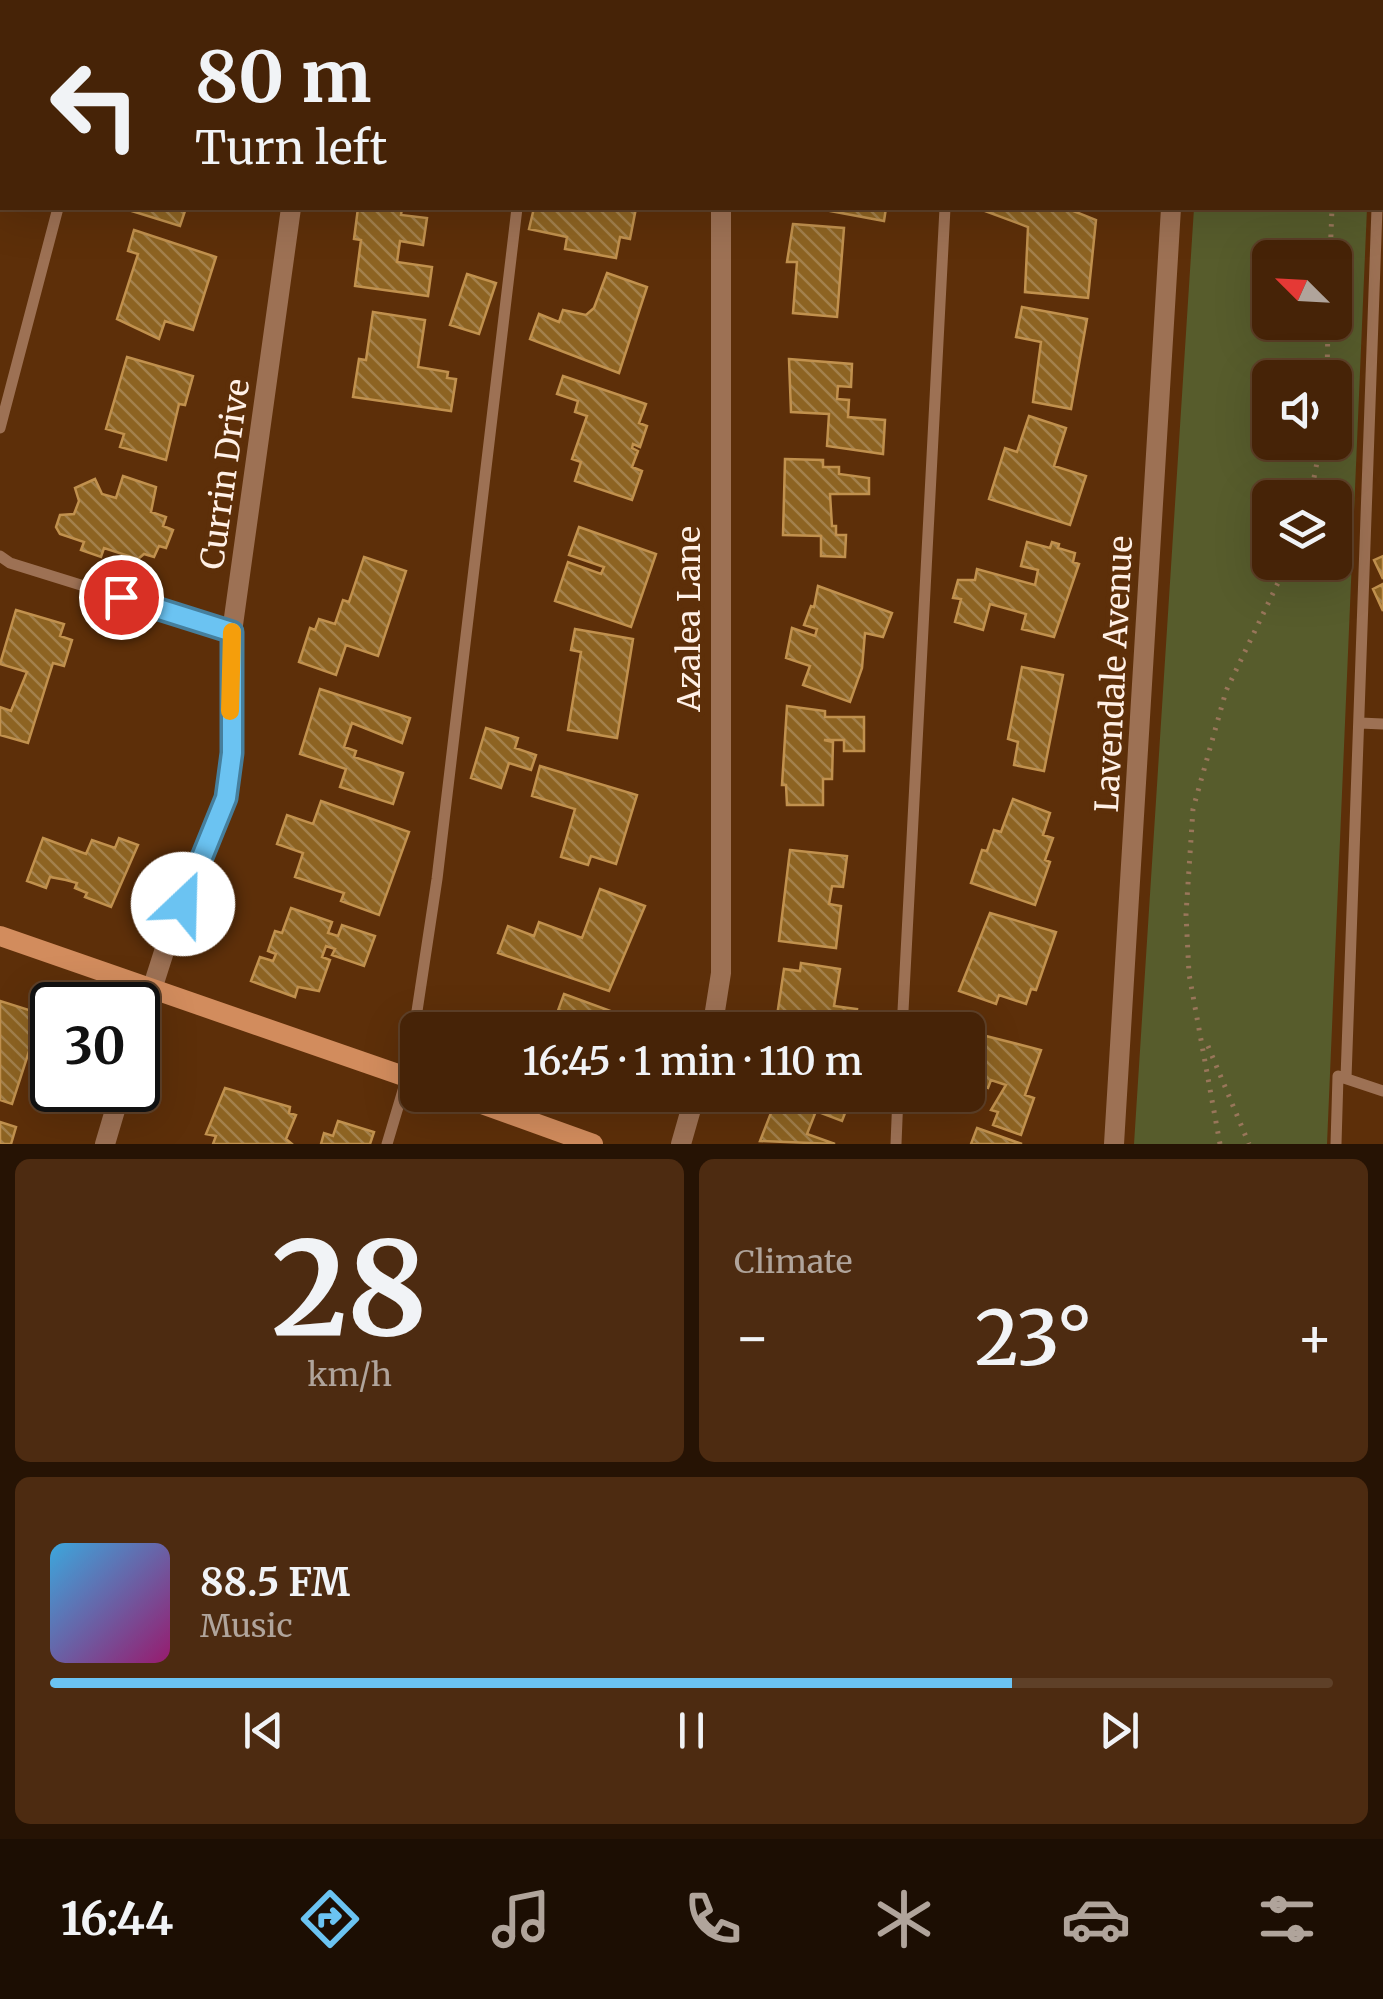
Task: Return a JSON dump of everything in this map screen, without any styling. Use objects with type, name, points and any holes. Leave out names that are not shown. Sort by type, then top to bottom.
[{"type":"street","name":"Currin Drive","points":[[153,982],[226,798],[232,753],[232,632],[291,210]]},
{"type":"street","name":"Azalea Lane","points":[[715,1012],[721,974],[721,210]]},
{"type":"street","name":"Lavendale Avenue","points":[[1114,1144],[1171,210]]},
{"type":"street","points":[[0,936],[143,982]]},
{"type":"street","points":[[160,988],[400,1075]]},
{"type":"street","points":[[105,1144],[114,1112]]},
{"type":"street","points":[[505,1112],[593,1144]]},
{"type":"street","points":[[681,1144],[690,1112]]},
{"type":"lane","points":[[0,428],[57,210]]},
{"type":"lane","points":[[420,1012],[517,210]]},
{"type":"lane","points":[[903,1012],[944,210]]},
{"type":"lane","points":[[1346,1078],[1376,210]]},
{"type":"lane","points":[[0,556],[10,563],[232,632]]},
{"type":"lane","points":[[1360,724],[1383,724]]},
{"type":"lane","points":[[1336,1144],[1338,1076],[1383,1091]]},
{"type":"lane","points":[[387,1144],[400,1110]]},
{"type":"lane","points":[[896,1144],[897,1112]]},
{"type":"path","points":[[1331,240],[1332,210]]},
{"type":"path","points":[[1220,1144],[1189,974],[1186,914],[1192,809],[1226,691],[1279,580]]},
{"type":"path","points":[[1201,1026],[1249,1144]]},
{"type":"green space","points":[[1194,210],[1367,210],[1352,559],[1352,480],[1252,480],[1252,580],[1351,580],[1327,1144],[1134,1144]]},
{"type":"building","points":[[128,210],[185,210],[180,226]]},
{"type":"building","points":[[358,210],[402,210],[401,215],[427,218],[423,245],[400,241],[397,262],[432,267],[428,296],[355,286],[361,240],[354,239]]},
{"type":"building","points":[[534,210],[636,210],[630,239],[620,237],[616,258],[565,249],[567,237],[529,229]]},
{"type":"building","points":[[825,210],[886,210],[884,221]]},
{"type":"building","points":[[982,210],[1071,210],[1096,220],[1088,298],[1025,292],[1028,227]]},
{"type":"building","points":[[793,224],[844,228],[837,317],[793,313],[797,262],[787,262]]},
{"type":"building","points":[[134,230],[216,257],[193,330],[165,321],[159,339],[117,319],[138,254],[128,251]]},
{"type":"building","points":[[607,273],[647,287],[619,373],[530,339],[539,314],[559,322],[563,310],[586,315],[594,308]]},
{"type":"building","points":[[467,274],[496,283],[479,334],[450,325]]},
{"type":"building","points":[[1022,307],[1087,319],[1071,409],[1033,402],[1041,342],[1016,337]]},
{"type":"building","points":[[373,312],[425,320],[418,367],[448,372],[447,378],[456,379],[451,411],[353,397],[359,359],[366,360]]},
{"type":"building","points":[[127,357],[193,376],[185,405],[179,404],[166,460],[120,447],[124,434],[106,429]]},
{"type":"building","points":[[789,359],[852,364],[851,387],[838,386],[837,399],[849,400],[848,417],[885,420],[883,454],[827,446],[829,414],[791,412]]},
{"type":"building","points":[[563,376],[646,404],[639,423],[647,426],[640,447],[633,444],[632,448],[638,451],[632,467],[642,471],[632,500],[575,481],[581,462],[572,459],[587,416],[575,412],[578,401],[557,394]]},
{"type":"building","points":[[1029,416],[1066,428],[1054,466],[1086,476],[1070,525],[989,499],[1005,448],[1017,452]]},
{"type":"building","points":[[785,459],[823,460],[823,467],[839,467],[839,474],[869,478],[869,494],[830,494],[832,526],[836,526],[836,535],[846,535],[845,557],[821,556],[821,536],[783,535]]},
{"type":"building","points":[[123,476],[156,487],[151,512],[166,517],[163,526],[173,530],[166,548],[159,546],[154,557],[144,554],[138,559],[104,548],[101,557],[81,550],[84,542],[60,534],[56,527],[60,515],[74,514],[79,501],[75,488],[95,479],[102,494],[116,498]]},
{"type":"building","points":[[579,527],[656,554],[631,627],[555,601],[568,562],[601,574],[604,567],[569,555]]},
{"type":"building","points":[[1027,542],[1050,548],[1052,542],[1059,544],[1058,548],[1075,553],[1073,562],[1079,564],[1054,637],[1022,629],[1026,614],[990,604],[983,630],[955,622],[961,599],[953,598],[958,580],[975,580],[977,569],[1035,585],[1038,570],[1021,566]]},
{"type":"building","points":[[1383,556],[1383,579],[1374,560]]},
{"type":"building","points":[[364,557],[406,571],[378,656],[346,645],[336,675],[299,662],[310,628],[315,630],[319,619],[335,624],[343,600],[349,602]]},
{"type":"building","points":[[1383,584],[1383,611],[1373,589]]},
{"type":"building","points":[[818,586],[892,613],[883,637],[865,633],[862,668],[850,702],[803,685],[810,666],[786,658],[792,628],[815,636],[817,629],[804,625],[811,606],[814,607]]},
{"type":"building","points":[[16,610],[64,624],[60,636],[72,640],[64,666],[53,663],[28,743],[0,735],[0,707],[11,711],[27,672],[0,664]]},
{"type":"building","points":[[575,629],[633,639],[617,738],[568,730],[581,652],[571,650]]},
{"type":"building","points":[[1022,667],[1063,675],[1044,771],[1014,765],[1018,742],[1008,739]]},
{"type":"building","points":[[320,689],[410,718],[402,743],[352,723],[344,747],[356,751],[354,757],[403,773],[393,804],[340,787],[346,769],[300,754]]},
{"type":"building","points":[[787,706],[825,711],[825,717],[864,717],[864,751],[844,751],[844,740],[824,740],[833,742],[832,779],[823,779],[823,805],[787,805],[786,785],[782,785]]},
{"type":"building","points":[[486,728],[518,738],[515,748],[536,755],[531,770],[509,763],[501,788],[471,778]]},
{"type":"building","points":[[540,766],[637,795],[616,864],[591,856],[588,865],[561,857],[575,809],[532,796]]},
{"type":"building","points":[[1013,799],[1050,813],[1043,835],[1053,838],[1045,860],[1050,862],[1035,905],[971,883],[982,850],[987,851],[994,830],[1001,832]]},
{"type":"building","points":[[321,801],[409,832],[379,915],[341,901],[344,893],[295,877],[303,853],[277,844],[287,815],[313,824]]},
{"type":"building","points":[[43,838],[86,854],[92,840],[115,848],[119,838],[138,845],[111,907],[85,897],[87,893],[75,888],[77,883],[50,877],[46,888],[27,881]]},
{"type":"building","points":[[790,850],[847,856],[843,887],[832,886],[829,904],[841,906],[836,948],[779,941]]},
{"type":"building","points":[[600,889],[645,906],[609,991],[498,953],[508,926],[534,936],[539,922],[582,938]]},
{"type":"building","points":[[291,908],[332,922],[328,933],[338,936],[342,925],[375,936],[364,966],[332,955],[335,949],[326,946],[322,957],[330,960],[319,991],[298,987],[295,997],[251,981],[260,957],[273,961],[276,954],[268,951],[275,931],[282,933]]},
{"type":"building","points":[[990,913],[1056,932],[1036,990],[1031,989],[1026,1004],[999,995],[996,1004],[959,991]]},
{"type":"building","points":[[801,963],[840,969],[834,1006],[857,1009],[857,1012],[778,1012],[784,969],[800,971]]},
{"type":"building","points":[[564,994],[613,1012],[558,1012]]},
{"type":"building","points":[[0,1001],[30,1010],[30,1048],[12,1104],[0,1100]]},
{"type":"building","points":[[985,1036],[1041,1050],[1025,1095],[1034,1098],[1021,1135],[993,1125],[998,1112],[991,1110],[1006,1085],[991,1080],[988,1088]]},
{"type":"building","points":[[225,1088],[290,1107],[289,1113],[296,1115],[286,1139],[292,1144],[213,1144],[216,1136],[206,1134]]},
{"type":"building","points":[[771,1112],[816,1112],[807,1134],[835,1144],[760,1141]]},
{"type":"building","points":[[819,1112],[845,1112],[842,1121]]},
{"type":"building","points":[[338,1121],[374,1132],[370,1144],[321,1144],[324,1133],[333,1136]]},
{"type":"building","points":[[0,1122],[16,1127],[11,1144],[0,1144]]},
{"type":"building","points":[[977,1128],[1022,1144],[971,1144]]},
{"type":"slow traffic","points":[[230,711],[232,632]]},
{"type":"route","points":[[121,597],[232,632],[232,753],[226,798],[183,904]]}]
